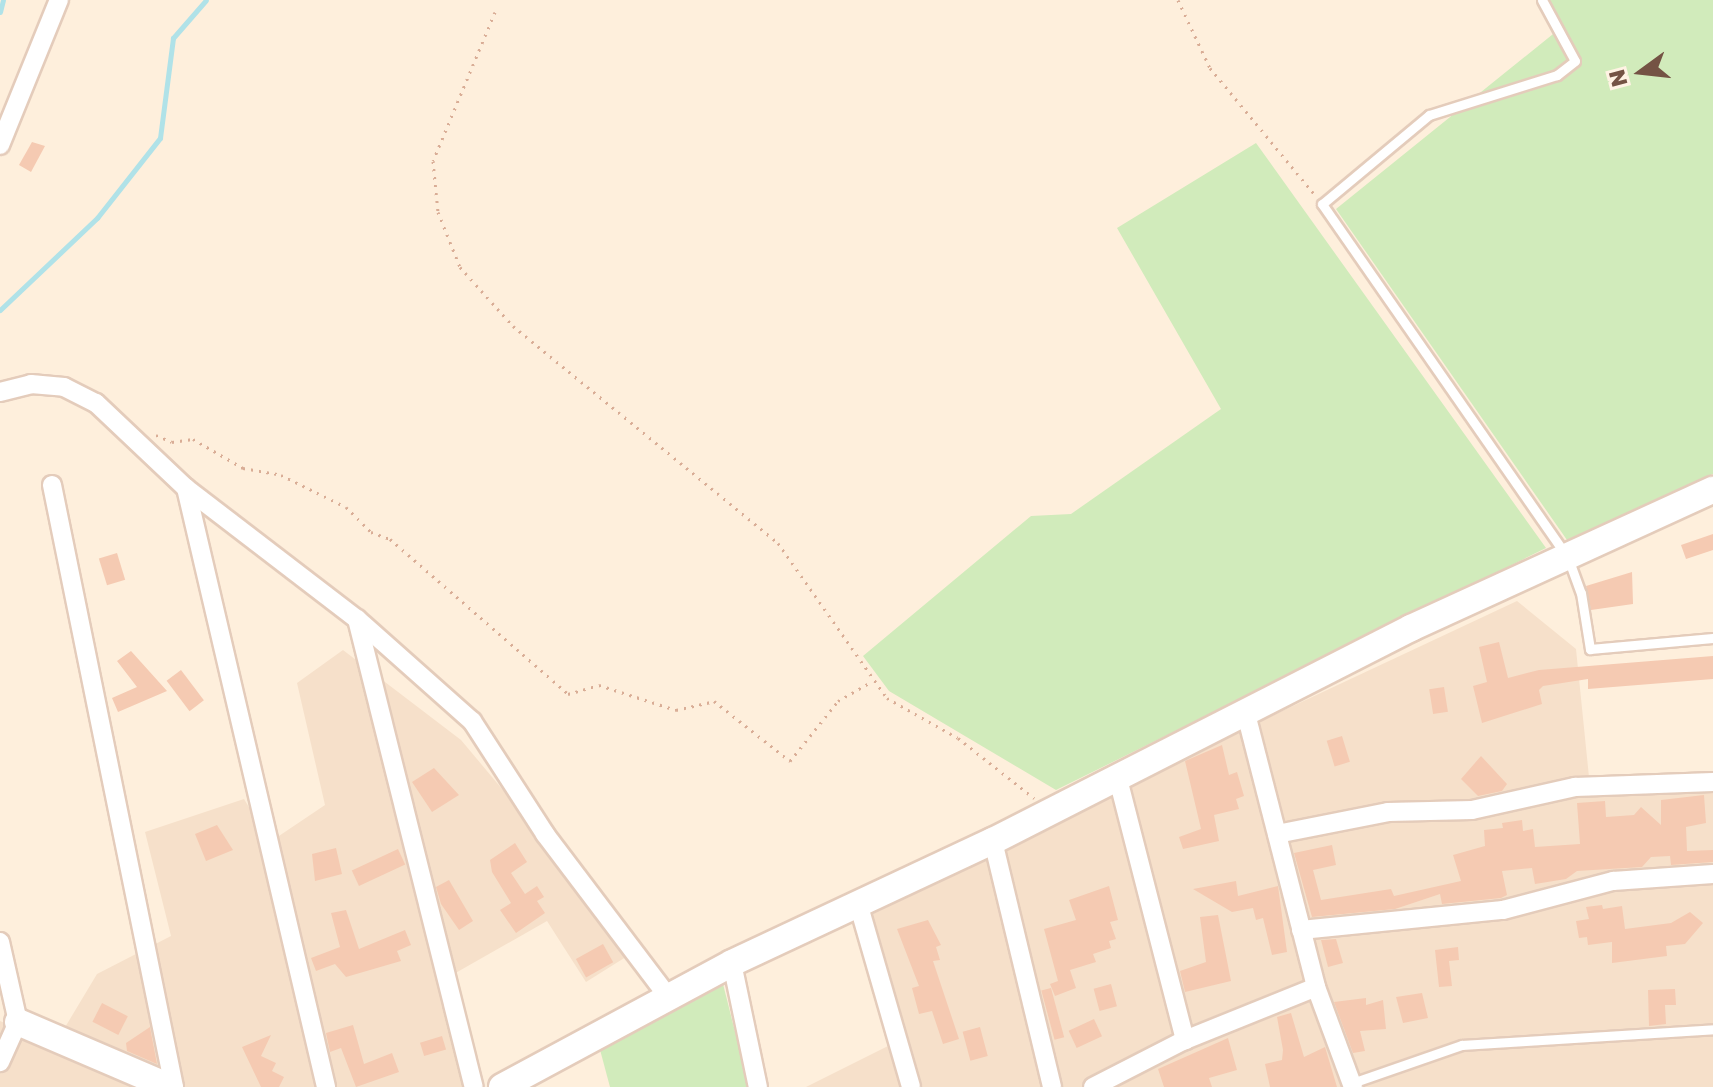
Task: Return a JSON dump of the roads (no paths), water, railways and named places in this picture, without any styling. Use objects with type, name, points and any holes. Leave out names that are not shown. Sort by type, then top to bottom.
[{"type":"street","points":[[0,145],[59,0]]},
{"type":"street","points":[[0,392],[31,384],[64,387],[96,403],[186,488],[357,619],[472,721],[545,834],[670,999]]},
{"type":"street","points":[[52,485],[172,1087]]},
{"type":"street","points":[[186,488],[326,1087]]},
{"type":"street","points":[[502,1087],[732,963],[993,841],[1245,710],[1713,490]]},
{"type":"street","points":[[357,619],[474,1087]]},
{"type":"street","points":[[1245,710],[1316,987],[1352,1085]]},
{"type":"street","points":[[1117,775],[1185,1040]]},
{"type":"street","points":[[1277,834],[1388,812],[1472,810],[1575,787],[1713,782]]},
{"type":"street","points":[[993,841],[1052,1087]]},
{"type":"street","points":[[1301,930],[1503,910],[1613,881],[1713,874]]},
{"type":"street","points":[[858,903],[911,1087]]},
{"type":"street","points":[[0,942],[9,1018],[0,1062]]},
{"type":"street","points":[[732,963],[758,1087]]},
{"type":"street","points":[[1093,1087],[1185,1040],[1316,987]]},
{"type":"street","points":[[9,1018],[172,1087]]},
{"type":"lane","points":[[1542,0],[1575,61],[1557,75],[1429,115],[1322,204],[1568,558],[1581,593],[1590,649],[1661,638],[1713,638]]},
{"type":"lane","points":[[1352,1085],[1462,1045],[1713,1029]]},
{"type":"waterway","points":[[0,12],[3,0]]},
{"type":"waterway","points":[[0,310],[97,218],[160,138],[173,38],[206,0]]}]
